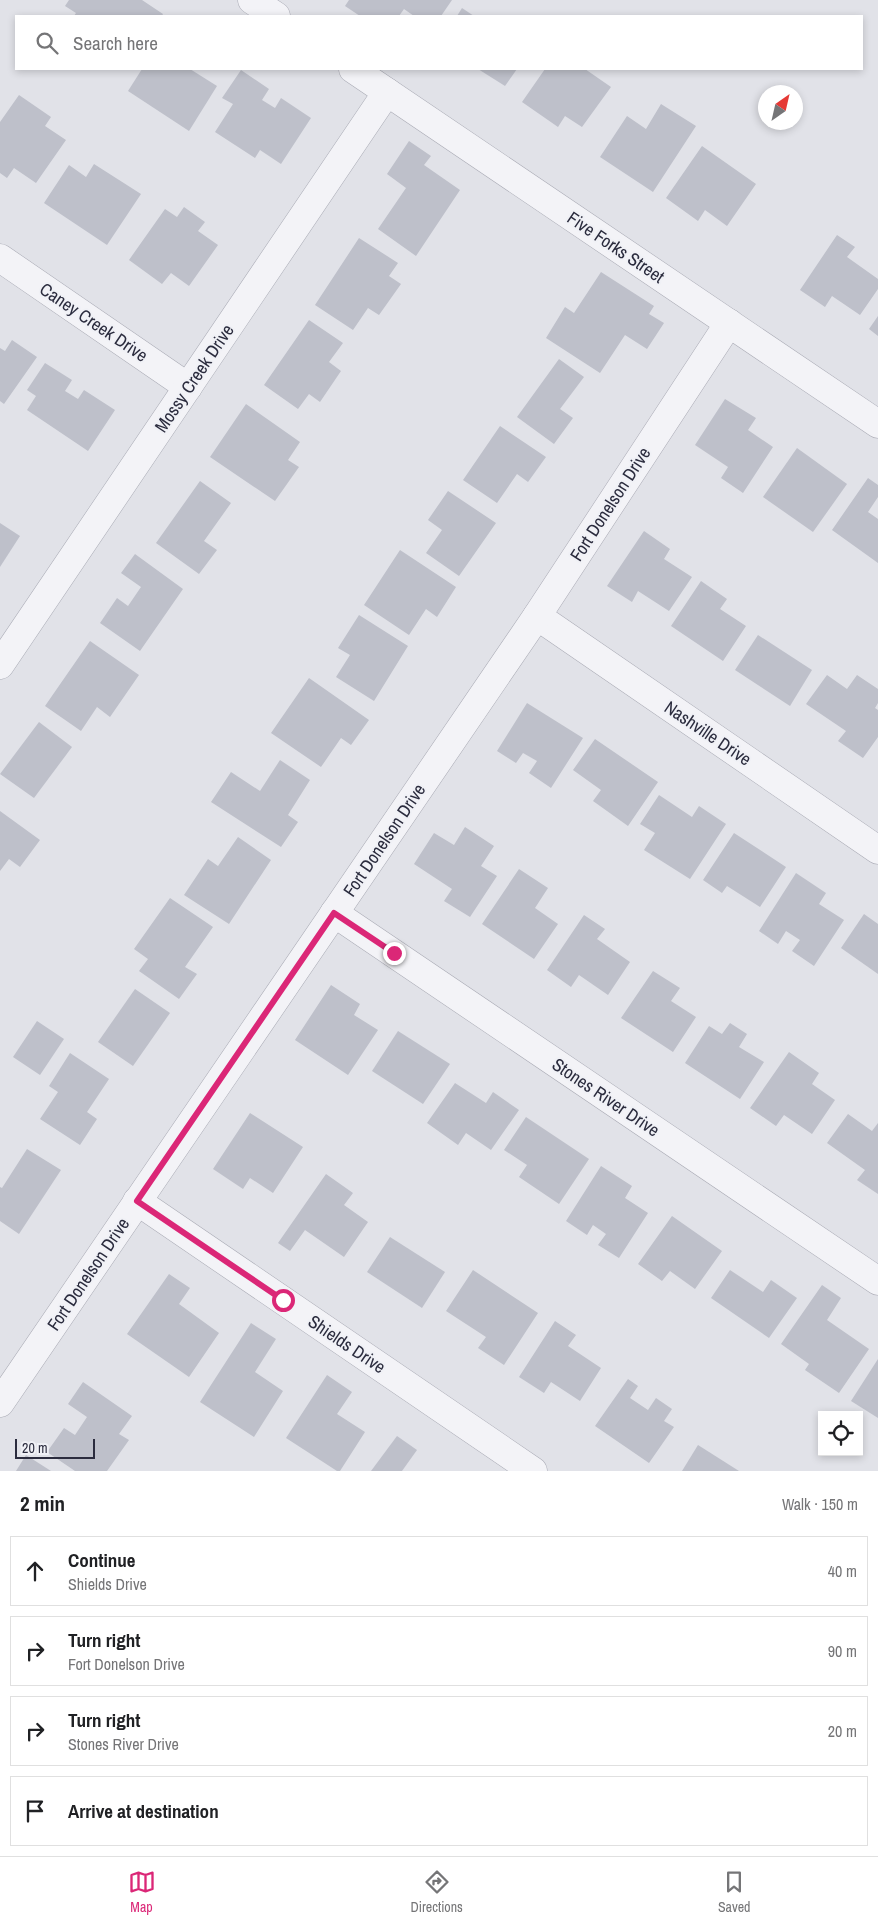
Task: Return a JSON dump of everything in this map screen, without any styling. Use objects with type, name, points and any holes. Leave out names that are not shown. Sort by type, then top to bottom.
[{"type":"street","points":[[252,0],[274,15]]},
{"type":"street","name":"Five Forks Street","points":[[355,70],[878,424]]},
{"type":"street","name":"Mossy Creek Drive","points":[[0,665],[387,92]]},
{"type":"street","name":"Caney Creek Drive","points":[[0,258],[188,387]]},
{"type":"street","name":"Fort Donelson Drive","points":[[0,1403],[537,616],[729,323]]},
{"type":"street","name":"Nashville Drive","points":[[537,616],[878,850]]},
{"type":"street","name":"Stones River Drive","points":[[334,913],[878,1281]]},
{"type":"street","name":"Shields Drive","points":[[137,1201],[533,1471]]},
{"type":"building","points":[[69,0],[142,0],[163,14],[75,15],[76,13],[65,6]]},
{"type":"building","points":[[349,0],[452,0],[442,15],[413,15],[404,9],[400,15],[358,15],[345,6]]},
{"type":"building","points":[[462,8],[472,15],[458,15]]},
{"type":"building","points":[[141,70],[192,70],[217,86],[189,131],[128,91]]},
{"type":"building","points":[[241,70],[269,89],[262,100],[275,108],[281,98],[311,118],[281,164],[260,150],[255,158],[215,132],[233,104],[222,98]]},
{"type":"building","points":[[480,70],[516,70],[505,86]]},
{"type":"building","points":[[544,70],[586,70],[611,87],[582,127],[565,116],[558,127],[522,102]]},
{"type":"building","points":[[19,95],[51,117],[45,126],[66,140],[36,183],[14,168],[7,178],[0,173],[0,122]]},
{"type":"building","points":[[661,104],[696,126],[653,192],[600,157],[627,116],[646,129]]},
{"type":"building","points":[[409,141],[431,156],[424,165],[460,190],[416,256],[378,229],[406,188],[387,174]]},
{"type":"building","points":[[702,146],[756,184],[727,226],[705,210],[698,221],[666,198]]},
{"type":"building","points":[[94,164],[141,194],[107,245],[44,203],[69,165],[86,177]]},
{"type":"building","points":[[184,207],[205,222],[198,231],[218,245],[189,286],[171,273],[162,284],[129,260],[165,209],[177,217]]},
{"type":"building","points":[[837,235],[855,247],[847,257],[878,279],[878,289],[860,315],[832,296],[825,307],[800,290]]},
{"type":"building","points":[[359,238],[398,263],[389,276],[401,284],[379,315],[368,308],[353,330],[315,305]]},
{"type":"building","points":[[601,272],[654,306],[649,314],[664,323],[647,349],[625,335],[600,373],[546,338],[565,307],[574,313]]},
{"type":"building","points":[[878,316],[878,336],[869,329]]},
{"type":"building","points":[[309,320],[343,343],[329,362],[341,371],[320,402],[309,394],[298,409],[264,385]]},
{"type":"building","points":[[12,340],[37,357],[4,404],[0,401],[0,348],[5,351]]},
{"type":"building","points":[[559,359],[584,377],[560,409],[573,418],[554,444],[517,417]]},
{"type":"building","points":[[45,363],[72,380],[65,391],[78,399],[84,390],[115,410],[88,451],[27,410],[36,396],[27,390]]},
{"type":"building","points":[[725,399],[756,418],[748,430],[773,447],[743,493],[721,478],[728,467],[695,445]]},
{"type":"building","points":[[246,404],[300,442],[288,460],[299,467],[275,501],[210,457]]},
{"type":"building","points":[[500,426],[546,457],[528,482],[517,474],[497,503],[463,480]]},
{"type":"building","points":[[797,448],[847,484],[813,532],[763,497]]},
{"type":"building","points":[[868,478],[878,485],[878,497],[868,512],[878,519],[878,563],[832,530]]},
{"type":"building","points":[[200,481],[231,503],[204,541],[217,550],[199,574],[156,543]]},
{"type":"building","points":[[448,491],[496,523],[459,576],[426,553],[442,530],[428,520]]},
{"type":"building","points":[[0,523],[20,536],[0,567]]},
{"type":"building","points":[[644,531],[670,549],[664,559],[692,577],[669,611],[638,591],[632,602],[607,586]]},
{"type":"building","points":[[400,550],[456,587],[437,617],[426,609],[409,635],[364,605]]},
{"type":"building","points":[[135,554],[183,589],[140,651],[100,623],[117,598],[128,606],[141,587],[121,573]]},
{"type":"building","points":[[701,581],[727,599],[720,609],[746,626],[723,661],[671,626]]},
{"type":"building","points":[[359,615],[408,646],[374,701],[336,677],[350,655],[338,648]]},
{"type":"building","points":[[758,635],[812,670],[790,706],[735,670]]},
{"type":"building","points":[[90,641],[139,675],[110,717],[97,707],[81,731],[45,706]]},
{"type":"building","points":[[827,675],[847,689],[857,675],[878,689],[878,703],[875,708],[878,710],[878,737],[863,758],[838,741],[846,731],[806,704]]},
{"type":"building","points":[[309,678],[369,720],[351,745],[341,738],[321,767],[271,733]]},
{"type":"building","points":[[527,703],[583,738],[551,788],[529,773],[537,761],[523,753],[516,763],[497,751]]},
{"type":"building","points":[[39,722],[72,747],[34,798],[0,774]]},
{"type":"building","points":[[595,739],[658,782],[628,826],[593,801],[601,790],[573,770]]},
{"type":"building","points":[[280,760],[310,780],[288,815],[298,822],[281,847],[211,802],[231,772],[260,791]]},
{"type":"building","points":[[659,795],[692,817],[699,806],[726,824],[690,879],[644,850],[655,833],[640,824]]},
{"type":"building","points":[[0,811],[40,840],[20,867],[9,859],[0,871]]},
{"type":"building","points":[[465,827],[494,846],[481,866],[497,876],[470,917],[444,901],[452,889],[414,864],[434,833],[454,845]]},
{"type":"building","points":[[734,833],[786,867],[760,907],[727,886],[722,893],[703,880]]},
{"type":"building","points":[[238,837],[271,860],[229,924],[184,895],[208,859],[218,866]]},
{"type":"building","points":[[519,869],[548,888],[535,908],[558,924],[534,959],[482,924]]},
{"type":"building","points":[[796,873],[826,893],[819,904],[844,920],[814,966],[792,951],[800,940],[786,931],[778,944],[759,931]]},
{"type":"building","points":[[170,898],[213,927],[185,967],[197,974],[179,999],[139,971],[148,959],[134,949]]},
{"type":"building","points":[[864,914],[878,924],[878,974],[841,948]]},
{"type":"building","points":[[584,915],[605,929],[597,939],[630,962],[608,995],[579,975],[571,987],[547,970]]},
{"type":"building","points":[[653,971],[680,988],[671,1001],[696,1017],[673,1052],[621,1018]]},
{"type":"building","points":[[331,985],[360,1004],[354,1015],[378,1030],[348,1075],[295,1040]]},
{"type":"building","points":[[135,989],[170,1013],[133,1066],[98,1042]]},
{"type":"building","points":[[37,1021],[64,1039],[40,1075],[13,1057]]},
{"type":"building","points":[[730,1023],[747,1034],[739,1047],[764,1062],[740,1099],[685,1063],[709,1026],[722,1034]]},
{"type":"building","points":[[398,1031],[450,1064],[423,1104],[372,1071]]},
{"type":"building","points":[[789,1052],[819,1073],[812,1084],[835,1100],[812,1134],[784,1115],[776,1126],[750,1108]]},
{"type":"building","points":[[70,1053],[109,1079],[87,1112],[97,1119],[80,1145],[40,1119],[58,1092],[49,1086]]},
{"type":"building","points":[[455,1083],[486,1103],[493,1092],[519,1110],[491,1150],[466,1133],[458,1145],[427,1123]]},
{"type":"building","points":[[250,1113],[303,1147],[273,1193],[250,1178],[243,1189],[213,1169]]},
{"type":"building","points":[[848,1114],[872,1131],[878,1123],[878,1194],[857,1180],[865,1170],[827,1143]]},
{"type":"building","points":[[526,1117],[589,1159],[559,1204],[519,1177],[527,1165],[504,1150]]},
{"type":"building","points":[[27,1149],[61,1170],[19,1234],[0,1221],[0,1187],[2,1188]]},
{"type":"building","points":[[601,1166],[632,1186],[625,1198],[648,1213],[619,1258],[598,1245],[606,1234],[593,1225],[587,1235],[566,1221]]},
{"type":"building","points":[[326,1174],[353,1193],[344,1205],[368,1222],[344,1257],[305,1230],[290,1251],[278,1243]]},
{"type":"building","points":[[672,1216],[722,1251],[695,1289],[670,1271],[662,1281],[638,1264]]},
{"type":"building","points":[[390,1237],[445,1272],[422,1308],[367,1272]]},
{"type":"building","points":[[473,1270],[538,1313],[504,1365],[478,1348],[486,1337],[446,1311]]},
{"type":"building","points":[[730,1270],[763,1292],[771,1280],[797,1298],[769,1338],[711,1298]]},
{"type":"building","points":[[169,1274],[190,1288],[179,1304],[219,1333],[189,1377],[127,1334]]},
{"type":"building","points":[[822,1285],[841,1298],[827,1320],[869,1349],[839,1393],[805,1370],[809,1364],[781,1344]]},
{"type":"building","points":[[555,1321],[576,1335],[568,1346],[601,1368],[580,1401],[551,1382],[544,1393],[519,1377]]},
{"type":"building","points":[[251,1323],[276,1339],[255,1372],[283,1391],[254,1437],[200,1402]]},
{"type":"building","points":[[878,1359],[878,1418],[851,1401]]},
{"type":"building","points":[[327,1375],[352,1392],[337,1414],[365,1432],[340,1471],[337,1471],[286,1438]]},
{"type":"building","points":[[628,1379],[638,1386],[630,1398],[648,1410],[656,1398],[672,1409],[664,1421],[674,1427],[649,1463],[595,1426]]},
{"type":"building","points":[[83,1382],[132,1416],[119,1434],[129,1440],[107,1471],[75,1471],[47,1452],[64,1428],[75,1435],[87,1417],[68,1404]]},
{"type":"building","points":[[397,1436],[417,1450],[402,1471],[371,1471]]},
{"type":"building","points":[[698,1445],[739,1471],[682,1471]]},
{"type":"building","points":[[26,1455],[51,1471],[16,1471]]},
{"type":"route","points":[[283,1300],[137,1201],[334,913],[394,953]]}]
